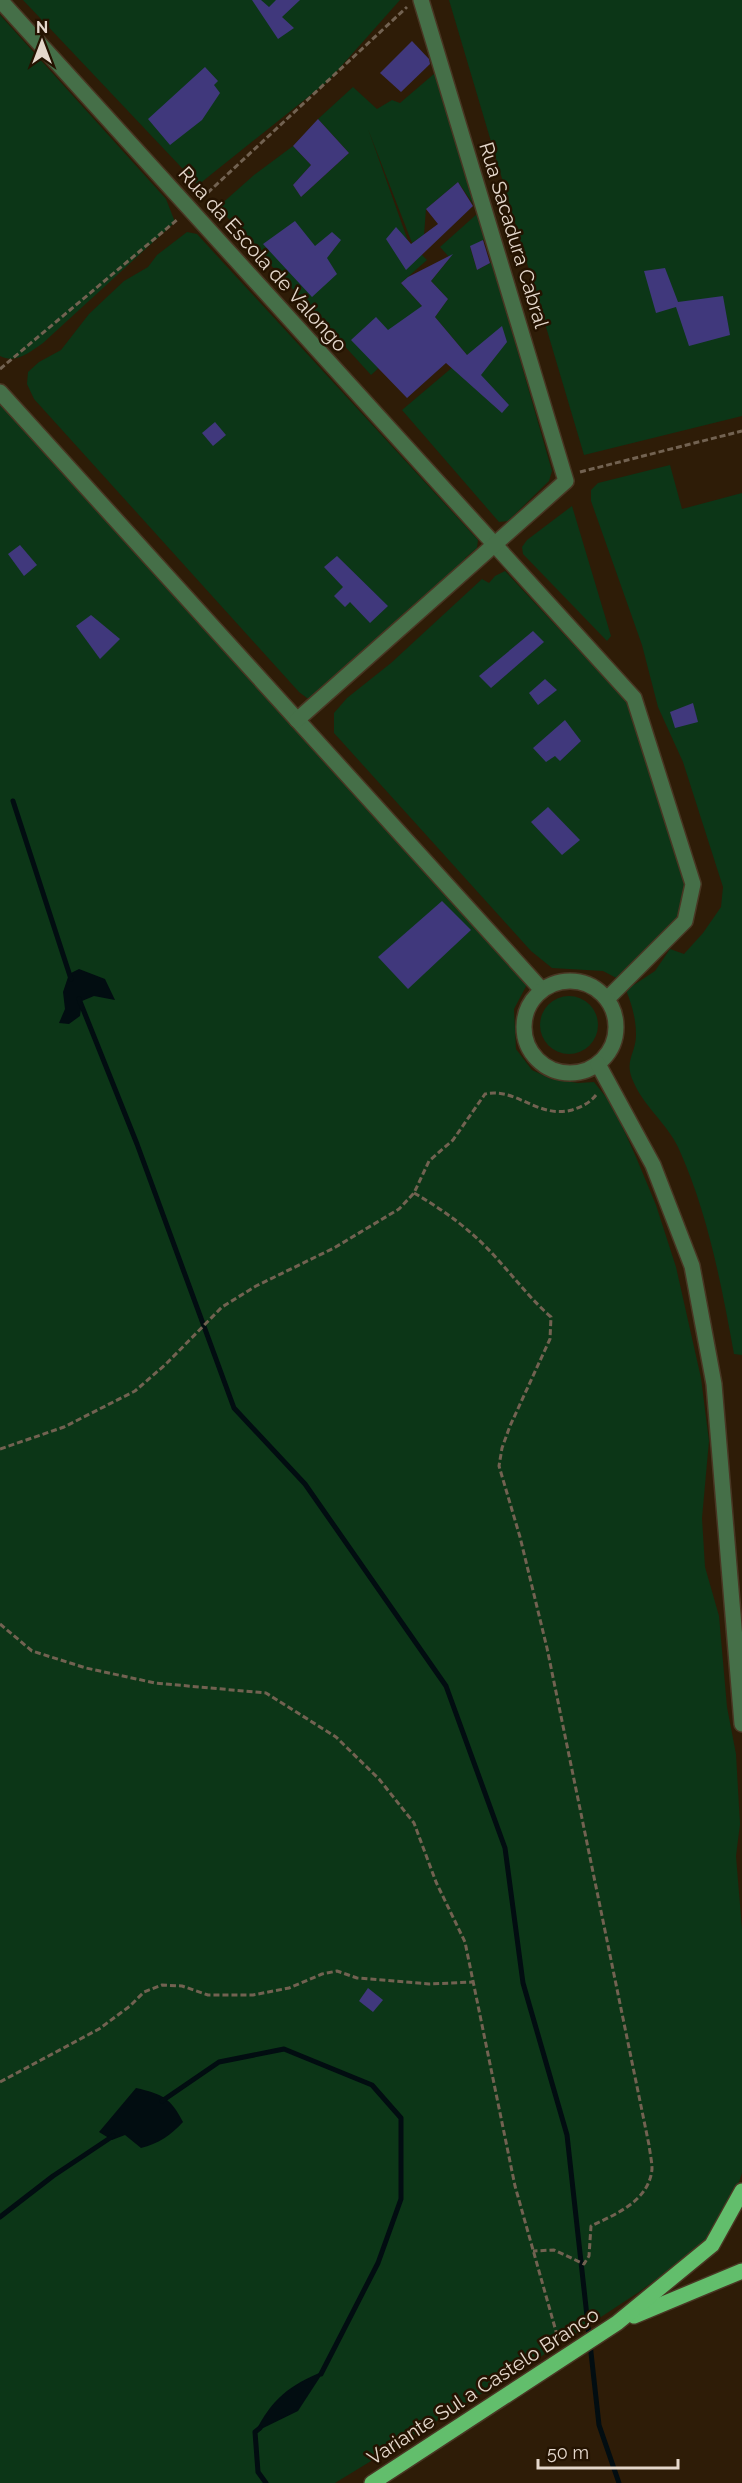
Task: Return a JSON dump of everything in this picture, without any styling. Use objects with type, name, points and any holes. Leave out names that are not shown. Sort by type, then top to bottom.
[{"type":"main road","points":[[617,2323],[712,2245],[742,2191]]},
{"type":"main road","points":[[617,2323],[742,2271]]},
{"type":"main road","name":"Variante Sul a Castelo Branco","points":[[372,2483],[564,2360],[617,2323]]},
{"type":"street","name":"Rua da Escola de Valongo","points":[[0,0],[634,698],[693,884],[685,921],[607,999]]},
{"type":"street","name":"Rua Sacadura Cabral","points":[[421,0],[566,481]]},
{"type":"street","points":[[0,392],[542,990]]},
{"type":"street","points":[[297,720],[566,481]]},
{"type":"street","points":[[576,981],[596,989],[607,999],[614,1012],[616,1033],[608,1053],[598,1064],[571,1073],[557,1071],[544,1065],[533,1055],[526,1042],[525,1013],[532,1000],[542,990],[555,983],[576,981]]},
{"type":"street","points":[[598,1064],[653,1165],[692,1266],[714,1384],[742,1724]]},
{"type":"path","points":[[0,369],[190,209],[415,0]]},
{"type":"path","points":[[566,481],[582,471],[742,430]]},
{"type":"path","points":[[0,1449],[64,1427],[135,1391],[166,1364],[222,1307],[256,1286],[334,1248],[399,1209],[414,1193],[429,1161],[453,1140],[485,1094],[495,1092],[540,1109],[563,1112],[578,1108],[592,1100],[608,1082]]},
{"type":"path","points":[[414,1193],[448,1213],[486,1247],[533,1302],[551,1317],[550,1339],[510,1426],[502,1448],[499,1466],[547,1648],[652,2169],[646,2189],[627,2209],[591,2226],[589,2256],[584,2264],[554,2250],[533,2251]]},
{"type":"path","points":[[0,1624],[32,1651],[86,1668],[155,1683],[266,1693],[336,1737],[379,1779],[414,1823],[436,1882],[465,1942],[515,2186],[564,2360]]},
{"type":"path","points":[[0,2082],[99,2029],[130,2006],[144,1992],[162,1984],[182,1986],[208,1995],[253,1995],[289,1988],[322,1974],[337,1971],[357,1978],[429,1984],[473,1982]]},
{"type":"green space","points":[[23,0],[400,0],[328,81],[198,185]]},
{"type":"green space","points":[[449,0],[742,0],[742,416],[584,455]]},
{"type":"green space","points":[[0,15],[166,199],[175,222],[43,343],[23,356],[12,359],[0,356]]},
{"type":"green space","points":[[435,73],[474,205],[458,182],[426,209],[424,235],[412,243],[368,129],[408,241],[427,260],[401,283],[422,306],[415,335],[371,375],[218,207],[254,175],[293,146],[311,165],[293,185],[301,197],[349,153],[318,119],[353,87],[377,109],[392,100],[400,103]]},
{"type":"green space","points":[[478,213],[485,239],[470,247],[477,270],[492,262],[552,471],[549,481],[508,521],[499,522],[402,410],[467,355],[435,317],[448,299],[431,281],[450,258],[440,247]]},
{"type":"green space","points":[[187,232],[197,234],[478,540],[477,548],[465,558],[470,567],[323,698],[307,698],[299,692],[34,399],[27,384],[28,372],[39,362],[61,350],[89,314],[124,281],[148,267],[157,255]]},
{"type":"green space","points":[[0,392],[531,977],[514,1009],[516,1049],[532,1070],[551,1079],[578,1083],[594,1082],[613,1106],[656,1205],[676,1267],[701,1378],[709,1441],[702,1518],[705,1567],[719,1616],[727,1707],[736,1754],[740,1824],[736,1856],[742,1929],[742,2173],[726,2220],[685,2258],[639,2292],[525,2367],[335,2483],[0,2483]]},
{"type":"green space","points":[[670,465],[682,509],[742,493],[742,1355],[734,1354],[724,1301],[698,1197],[678,1147],[638,1091],[630,1069],[636,1029],[626,990],[655,971],[670,949],[684,954],[703,933],[721,907],[723,887],[683,762],[658,707],[642,645],[591,501],[591,490],[598,483]]},
{"type":"green space","points":[[572,506],[611,636],[607,641],[523,554],[522,547],[527,540]]},
{"type":"green space","points":[[505,571],[640,716],[693,884],[685,921],[624,982],[603,971],[552,968],[531,951],[334,733],[334,713],[347,698],[391,663],[482,579],[489,583],[495,576]]},
{"type":"green space","points":[[569,996],[580,998],[593,1009],[598,1025],[596,1036],[585,1049],[569,1054],[558,1052],[545,1041],[540,1025],[542,1014],[553,1001]]},
{"type":"shaded area","points":[[79,969],[105,979],[115,1000],[94,996],[82,1001],[80,1016],[69,1024],[59,1023],[65,1009],[63,992],[69,974]]},
{"type":"shaded area","points":[[136,2088],[165,2098],[183,2122],[164,2138],[141,2148],[125,2135],[112,2140],[99,2132]]},
{"type":"shaded area","points":[[324,2371],[298,2411],[255,2432],[268,2410],[283,2394]]},
{"type":"building","points":[[252,0],[261,0],[269,7],[276,0],[300,0],[282,17],[294,28],[278,39]]},
{"type":"building","points":[[412,41],[429,59],[430,64],[401,92],[380,73]]},
{"type":"building","points":[[205,67],[218,81],[214,85],[220,93],[202,120],[170,145],[148,119]]},
{"type":"building","points":[[318,119],[349,153],[301,197],[293,185],[311,165],[293,146]]},
{"type":"building","points":[[458,182],[473,206],[406,270],[386,239],[396,227],[411,244],[438,224],[426,209]]},
{"type":"building","points":[[295,221],[315,246],[332,232],[341,240],[327,258],[337,274],[312,297],[263,244]]},
{"type":"building","points":[[483,240],[490,263],[477,270],[470,246]]},
{"type":"building","points":[[453,254],[431,281],[448,299],[435,317],[467,355],[502,326],[507,342],[481,375],[509,405],[502,413],[446,363],[407,398],[351,340],[376,317],[388,330],[422,306],[401,283],[408,277]]},
{"type":"building","points":[[665,268],[678,302],[723,296],[730,335],[689,346],[676,307],[656,313],[644,271]]},
{"type":"building","points":[[215,422],[226,435],[213,446],[202,433]]},
{"type":"building","points":[[20,545],[37,565],[24,576],[8,554]]},
{"type":"building","points":[[337,556],[388,606],[370,623],[350,602],[345,607],[334,596],[343,587],[324,567]]},
{"type":"building","points":[[91,615],[120,639],[100,659],[76,626]]},
{"type":"building","points":[[533,631],[544,642],[491,688],[479,676]]},
{"type":"building","points":[[545,679],[557,690],[538,705],[529,693]]},
{"type":"building","points":[[693,703],[698,722],[675,728],[670,712]]},
{"type":"building","points":[[565,720],[581,741],[560,761],[555,756],[546,762],[533,748]]},
{"type":"building","points":[[548,807],[580,840],[562,855],[531,822]]},
{"type":"building","points":[[442,901],[471,930],[408,989],[378,957]]},
{"type":"building","points":[[368,1988],[383,2000],[373,2012],[359,2001]]},
{"type":"waterway","points":[[13,801],[71,979]]},
{"type":"waterway","points":[[79,999],[137,1144],[234,1408],[305,1484],[446,1686],[505,1848],[523,1983],[567,2135],[599,2425],[619,2483]]},
{"type":"waterway","points":[[162,2101],[219,2062],[284,2049],[372,2085],[401,2118],[401,2199],[378,2263],[321,2374]]},
{"type":"waterway","points":[[0,2217],[53,2176],[113,2136]]},
{"type":"waterway","points":[[260,2428],[255,2432],[258,2472],[266,2483]]}]
